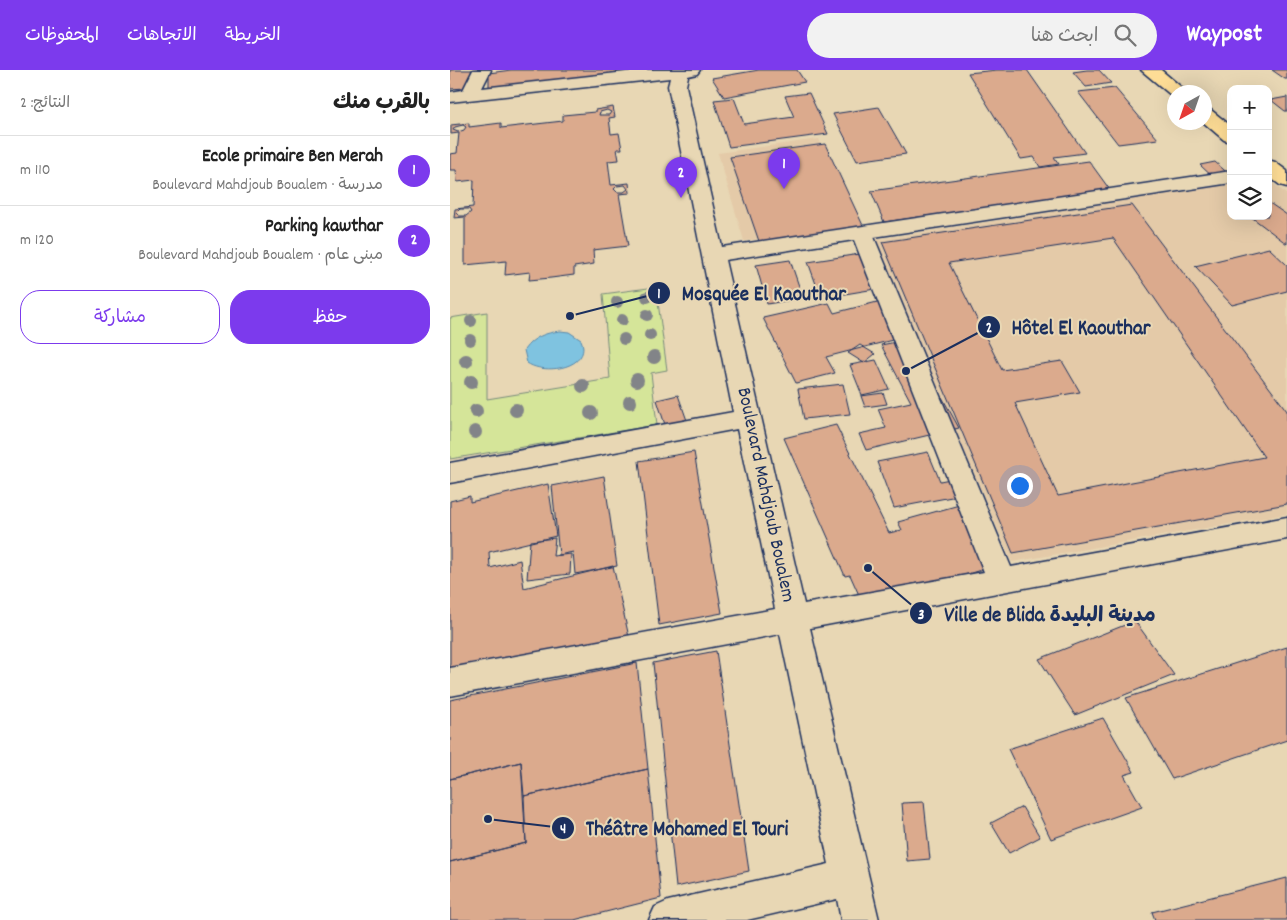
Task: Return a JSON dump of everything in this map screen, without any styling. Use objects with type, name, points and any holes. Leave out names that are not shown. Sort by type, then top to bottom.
[{"type":"main road","points":[[1150,70],[1169,85]]},
{"type":"main road","points":[[1212,121],[1227,133]]},
{"type":"street","points":[[470,95],[482,70]]},
{"type":"street","points":[[450,97],[684,71]]},
{"type":"street","name":"Boulevard Mahdjoub Boualem","points":[[684,71],[677,86],[714,254],[747,418],[860,920]]},
{"type":"street","points":[[714,254],[1227,178]]},
{"type":"street","points":[[861,232],[1002,580]]},
{"type":"street","points":[[450,474],[747,418]]},
{"type":"street","points":[[450,682],[1287,528]]},
{"type":"street","points":[[668,920],[851,877]]},
{"type":"shaded area","points":[[819,139],[855,226],[744,241],[718,153]]},
{"type":"shaded area","points":[[1272,182],[1287,195],[1287,514],[1012,562],[874,240],[1227,185],[1227,220],[1272,220]]},
{"type":"green space","points":[[656,287],[667,370],[651,373],[657,425],[450,459],[450,318],[487,312],[487,399],[610,379],[603,294]]},
{"type":"water","points":[[560,331],[569,332],[581,340],[583,349],[580,357],[574,363],[556,369],[545,369],[527,363],[524,350],[531,342],[544,334]]},
{"type":"building","points":[[450,70],[472,70],[465,88],[450,89]]},
{"type":"building","points":[[511,70],[658,70],[489,92],[489,73]]},
{"type":"building","points":[[759,70],[797,70],[805,82],[724,97],[712,78]]},
{"type":"building","points":[[997,70],[1027,70],[1085,153],[1054,157],[1059,164],[1040,167],[1034,157],[1021,159],[968,73]]},
{"type":"building","points":[[1099,70],[1111,83],[1086,87],[1073,72]]},
{"type":"building","points":[[1272,70],[1287,70],[1287,79],[1285,79]]},
{"type":"building","points":[[1115,88],[1158,139],[1118,144],[1078,92]]},
{"type":"building","points":[[809,93],[828,134],[729,147],[714,100],[734,98],[744,124],[794,117],[785,96]]},
{"type":"building","points":[[1287,97],[1287,111],[1285,111],[1272,100]]},
{"type":"building","points":[[613,107],[615,117],[609,118],[611,134],[619,133],[622,149],[617,149],[619,160],[608,161],[611,185],[629,183],[630,193],[619,194],[628,246],[593,250],[594,264],[574,267],[574,275],[551,278],[529,280],[530,272],[505,275],[506,261],[465,265],[465,217],[454,218],[455,209],[473,207],[474,180],[457,182],[456,170],[450,170],[450,154],[457,153],[459,133],[451,134],[451,125],[469,123],[469,127],[501,123],[501,128],[563,121],[563,115],[595,112],[595,110]]},
{"type":"building","points":[[879,107],[906,154],[857,161],[833,114]]},
{"type":"building","points":[[607,110],[611,112],[609,115],[599,115],[600,112]]},
{"type":"building","points":[[463,125],[466,127],[464,130],[458,132],[453,130],[455,127]]},
{"type":"building","points":[[825,144],[867,234],[762,250],[730,157]]},
{"type":"building","points":[[1089,161],[1110,190],[884,222],[871,191]]},
{"type":"building","points":[[1215,162],[1227,172],[1227,177],[1217,181],[1200,165]]},
{"type":"building","points":[[625,185],[628,189],[624,192],[617,192],[614,189],[617,186]]},
{"type":"building","points":[[1132,205],[1287,411],[1287,504],[1013,553],[882,242]],"holes":[[[1113,238],[1264,457],[1058,496],[1015,403],[1080,392],[1062,361],[1002,370],[949,263]]]},
{"type":"building","points":[[1272,205],[1287,215],[1287,244],[1255,220],[1272,220]]},
{"type":"building","points":[[460,209],[469,209],[471,212],[466,216],[459,216],[456,213]]},
{"type":"building","points":[[1269,248],[1287,265],[1287,291],[1232,305],[1195,266]]},
{"type":"building","points":[[866,253],[881,288],[821,298],[808,262]]},
{"type":"building","points":[[790,260],[803,298],[767,304],[756,265]]},
{"type":"building","points":[[885,300],[908,336],[826,357],[835,373],[796,383],[763,318],[829,303],[834,313]]},
{"type":"building","points":[[901,341],[933,399],[942,397],[959,428],[866,450],[859,434],[886,428],[878,409],[911,402],[881,345]]},
{"type":"building","points":[[860,345],[875,354],[864,363],[848,353]]},
{"type":"building","points":[[876,360],[889,389],[862,395],[850,365]]},
{"type":"building","points":[[843,384],[850,414],[804,419],[798,389]]},
{"type":"building","points":[[883,393],[887,404],[865,407],[861,396]]},
{"type":"building","points":[[678,395],[690,429],[668,434],[657,400]]},
{"type":"building","points":[[836,425],[889,533],[902,530],[898,522],[963,504],[997,565],[864,606],[850,575],[845,576],[784,438]]},
{"type":"building","points":[[694,452],[722,613],[659,625],[639,461]]},
{"type":"building","points":[[928,452],[940,481],[955,478],[962,495],[894,508],[877,462]]},
{"type":"building","points":[[604,476],[617,566],[575,574],[573,552],[559,555],[552,486]]},
{"type":"building","points":[[548,484],[556,536],[489,552],[490,568],[520,560],[524,588],[613,566],[629,637],[450,685],[450,501],[470,496],[470,502]]},
{"type":"building","points":[[555,538],[553,556],[571,554],[570,574],[527,579],[530,541]]},
{"type":"building","points":[[1135,621],[1174,675],[1075,715],[1039,659]]},
{"type":"building","points":[[1287,647],[1287,740],[1172,779],[1126,698]]},
{"type":"building","points":[[716,651],[749,871],[676,887],[653,663]]},
{"type":"building","points":[[637,663],[648,769],[524,796],[521,762],[450,779],[450,700]]},
{"type":"building","points":[[1103,718],[1134,772],[1124,775],[1142,807],[1051,839],[1008,749]]},
{"type":"building","points":[[521,762],[526,843],[450,862],[450,779]]},
{"type":"building","points":[[648,769],[661,898],[574,920],[450,920],[450,862],[526,843],[524,796]]},
{"type":"building","points":[[924,802],[930,859],[907,861],[902,803]]},
{"type":"building","points":[[1022,807],[1040,837],[1009,853],[991,823]]},
{"type":"building","points":[[1287,878],[1287,920],[1155,920],[1152,912]]},
{"type":"place","name":"Ecole primaire Ben Merah","points":[[784,189]]},
{"type":"place","name":"Parking kawthar","points":[[681,198]]},
{"type":"place","name":"Mosquée El Kaouthar","points":[[570,316]]},
{"type":"place","name":"Hôtel El Kaouthar","points":[[906,371]]},
{"type":"place","name":"Ville de Blida مدينة البليدة","points":[[868,568]]},
{"type":"place","name":"Théâtre Mohamed El Touri","points":[[488,819]]}]
